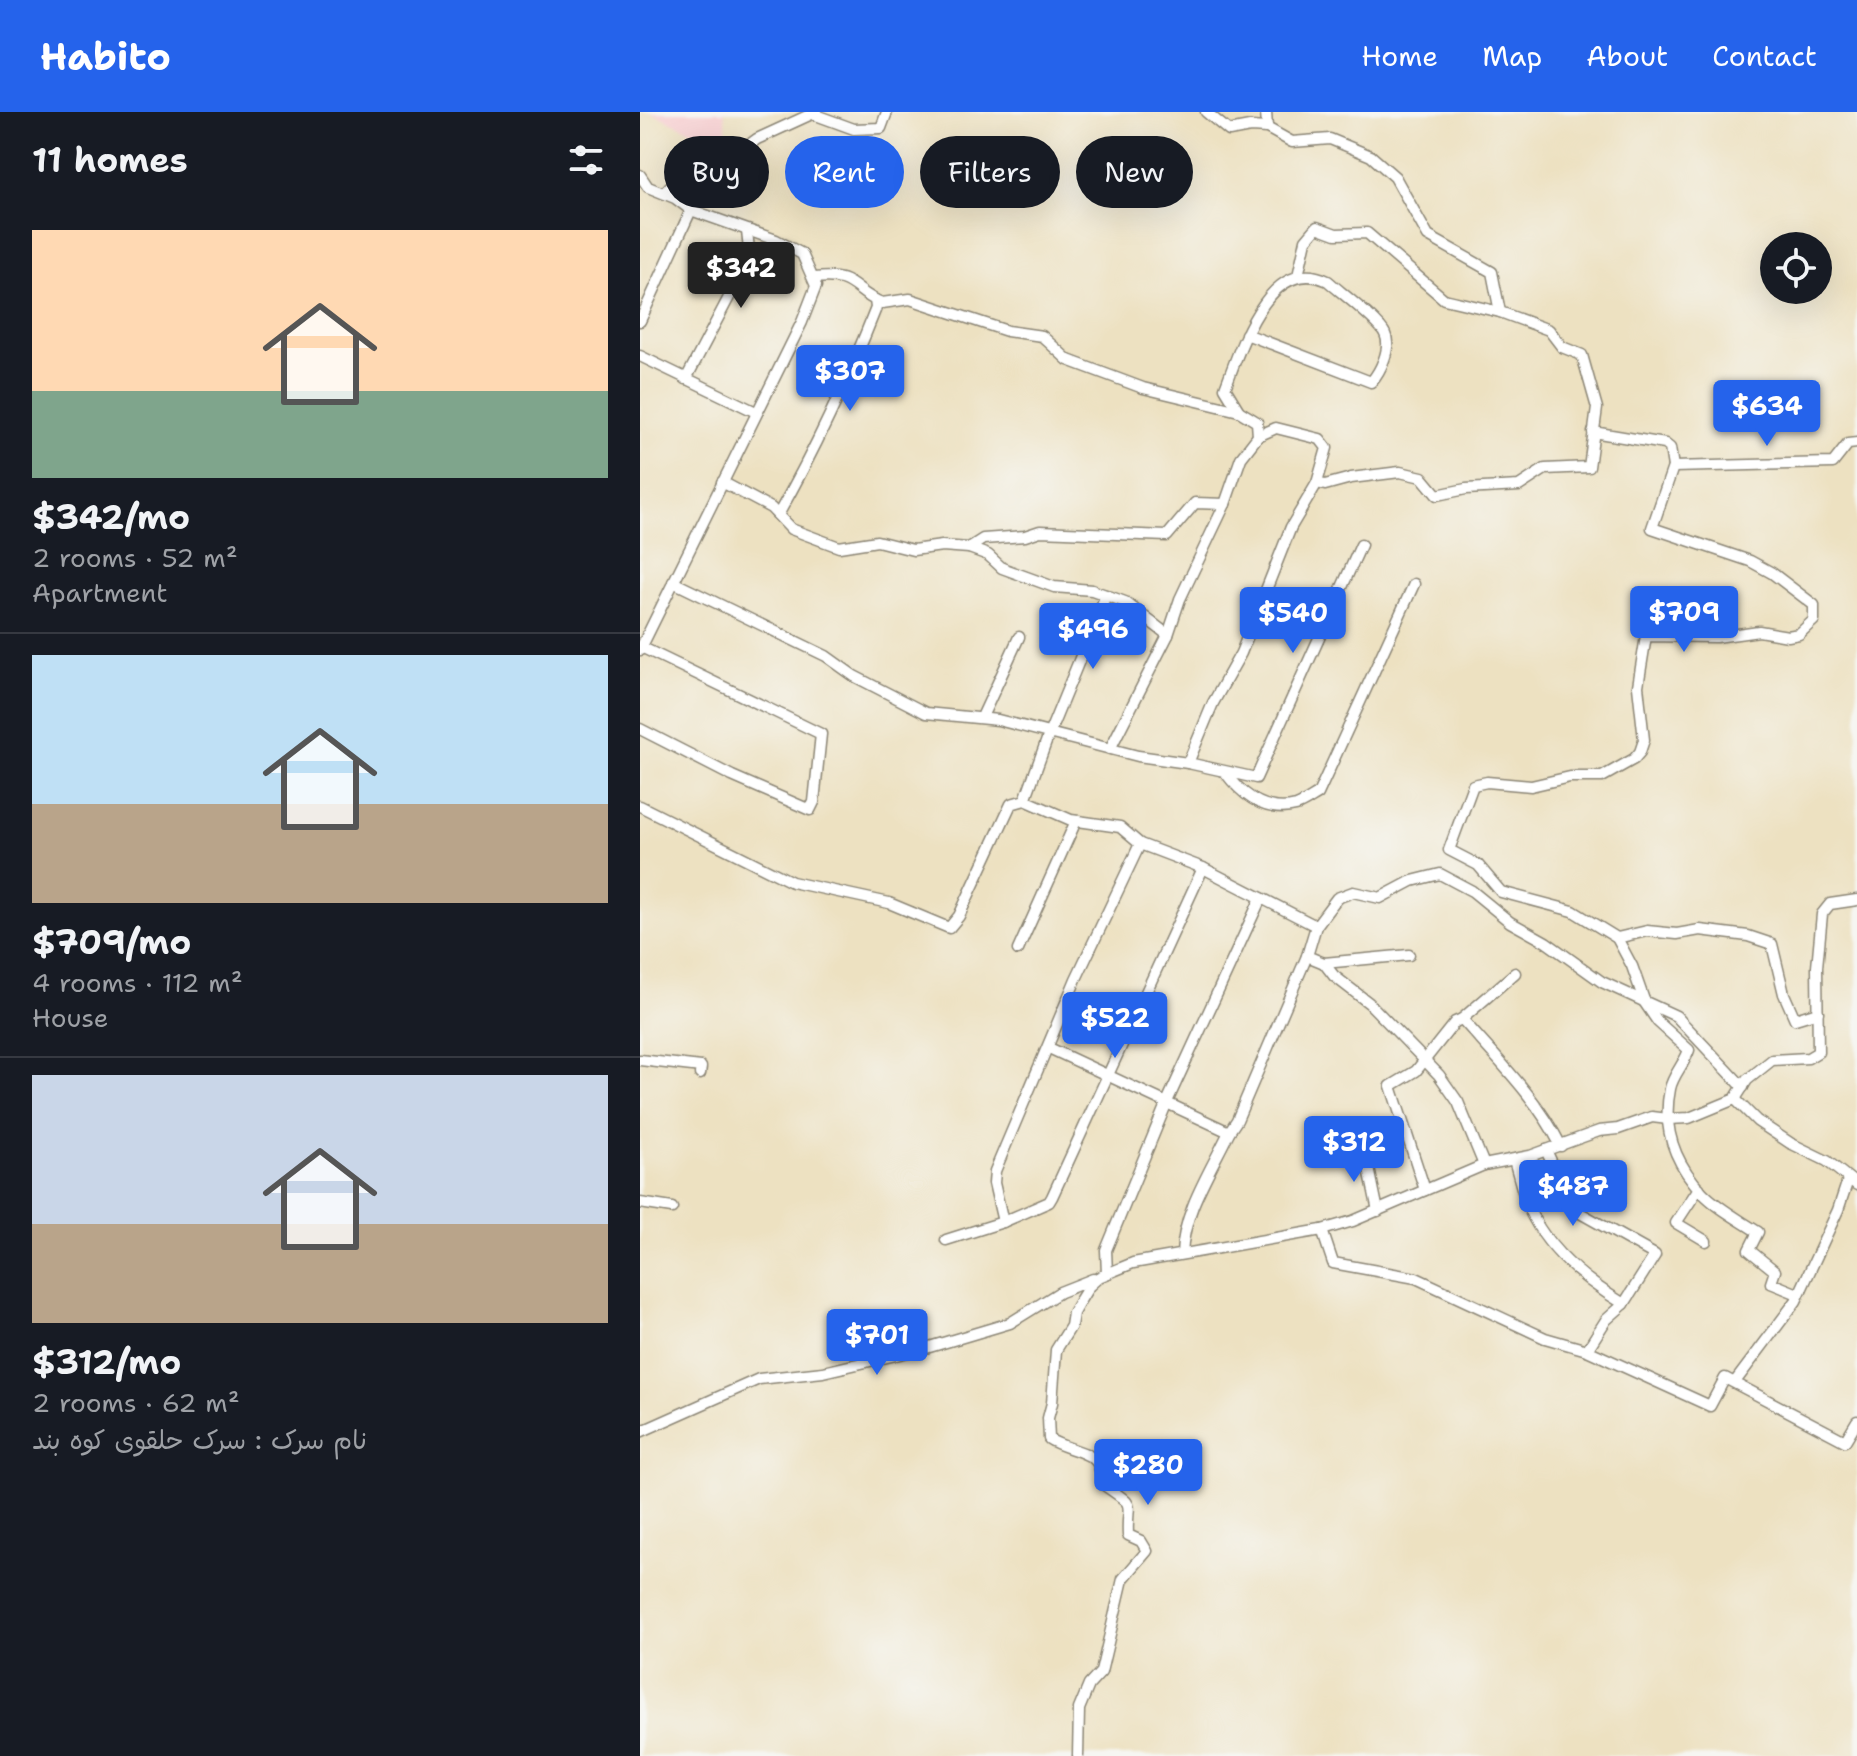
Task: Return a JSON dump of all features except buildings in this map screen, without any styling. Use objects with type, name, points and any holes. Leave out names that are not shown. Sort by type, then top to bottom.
[{"type":"street","points":[[764,136],[814,113],[854,129],[881,128],[887,112]]},
{"type":"street","points":[[1206,112],[1229,131],[1267,128],[1292,142],[1330,139],[1371,156],[1395,177],[1428,236],[1492,272],[1500,312]]},
{"type":"street","points":[[1266,112],[1267,128]]},
{"type":"street","points":[[640,175],[644,187],[664,193]]},
{"type":"street","points":[[640,729],[732,776],[810,810],[814,802],[821,734],[641,649],[802,322],[816,286],[802,254],[776,240],[688,208]]},
{"type":"street","points":[[640,321],[691,210]]},
{"type":"street","points":[[1298,276],[1306,240],[1317,227],[1336,234],[1367,233],[1444,299],[1500,312],[1549,330],[1562,347],[1582,355],[1597,408],[1589,467],[1545,469],[1519,486],[1466,489],[1437,495],[1422,477],[1400,472],[1351,478],[1325,485],[1317,483]]},
{"type":"street","points":[[686,379],[744,264],[749,250],[747,231]]},
{"type":"street","points":[[815,278],[829,276],[852,282],[882,303],[910,299],[1007,331],[1042,336],[1068,360],[1143,388],[1239,411],[1257,422],[1258,436]]},
{"type":"street","points":[[1239,411],[1225,388],[1246,334],[1262,306],[1291,279],[1298,276],[1328,281],[1384,331],[1387,344],[1371,382],[1246,334]]},
{"type":"street","points":[[778,515],[835,406],[876,308],[875,300]]},
{"type":"street","points":[[640,356],[756,412]]},
{"type":"street","points":[[1110,749],[1168,635],[1180,599],[1225,504],[1241,458],[1258,436],[1276,428],[1320,439],[1327,448],[1317,483],[1291,527],[1241,653],[1213,703],[1188,763]]},
{"type":"street","points":[[1593,432],[1665,444],[1670,448],[1673,467],[1652,528],[1725,551],[1772,573],[1814,605],[1814,620],[1799,634],[1788,636],[1759,631],[1716,637],[1646,636],[1638,686],[1644,740],[1640,752],[1624,766],[1602,777],[1570,777],[1531,786],[1487,782],[1473,785],[1449,850],[1478,865],[1501,892],[1573,911],[1617,938],[1632,966],[1645,1003],[1658,1022],[1689,1050],[1670,1086],[1668,1119],[1672,1148],[1699,1188],[1758,1232],[1749,1250],[1775,1271],[1771,1283],[1798,1294]]},
{"type":"street","points":[[1673,467],[1833,463],[1848,444],[1857,443]]},
{"type":"street","points":[[722,482],[771,508],[791,529],[839,547],[877,541],[913,550],[942,546],[969,548],[988,555],[1002,568],[1054,587],[1092,590],[1125,602],[1168,635]]},
{"type":"street","points":[[969,548],[983,539],[1025,536],[1040,531],[1167,536],[1195,503],[1225,504]]},
{"type":"street","points":[[673,582],[826,656],[854,676],[926,713],[982,717],[1138,756],[1256,778],[1361,545]]},
{"type":"street","points":[[1225,772],[1236,787],[1256,803],[1296,806],[1318,794],[1414,584]]},
{"type":"street","points":[[1025,800],[1106,595]]},
{"type":"street","points":[[982,717],[1019,637]]},
{"type":"street","points":[[640,806],[792,882],[889,903],[949,928],[959,916],[1011,804],[1025,800],[1076,821],[1120,827],[1140,844],[1203,868],[1316,926]]},
{"type":"street","points":[[1018,950],[1076,821]]},
{"type":"street","points":[[1003,1222],[994,1183],[995,1171],[1076,979],[1140,844]]},
{"type":"street","points":[[946,1240],[1003,1222],[1049,1202],[1203,868]]},
{"type":"street","points":[[1182,1254],[1182,1237],[1190,1215],[1237,1120],[1307,956],[1316,926],[1337,898],[1353,892],[1380,898],[1412,881],[1440,874],[1472,891],[1510,922],[1546,942],[1602,982],[1676,1016],[1743,1087]]},
{"type":"street","points":[[1078,1756],[1079,1709],[1089,1685],[1101,1672],[1123,1579],[1147,1551],[1141,1541],[1128,1535],[1131,1508],[1127,1501],[1104,1485],[1099,1463],[1091,1456],[1059,1446],[1049,1439],[1048,1418],[1056,1350],[1089,1286],[1103,1275],[1106,1250],[1167,1102],[1261,898]]},
{"type":"street","points":[[640,1432],[759,1379],[823,1372],[926,1348],[1010,1323],[1060,1292],[1133,1263],[1322,1230],[1378,1211],[1484,1165],[1514,1160],[1599,1131],[1618,1129],[1652,1117],[1689,1118],[1735,1099],[1747,1080],[1772,1060],[1808,1058],[1818,1052],[1817,967],[1822,914],[1830,904],[1857,900]]},
{"type":"street","points":[[1617,938],[1647,931],[1677,934],[1700,930],[1748,936],[1772,944],[1784,994],[1795,1019],[1818,1012]]},
{"type":"street","points":[[1307,956],[1324,963],[1409,955]]},
{"type":"street","points":[[1324,963],[1334,976],[1369,1003],[1439,1075],[1458,1102],[1484,1165]]},
{"type":"street","points":[[1425,1190],[1391,1086],[1416,1071],[1455,1022],[1515,973]]},
{"type":"street","points":[[1462,1019],[1520,1084],[1561,1146]]},
{"type":"street","points":[[1049,1048],[1229,1132]]},
{"type":"street","points":[[640,1060],[701,1067],[700,1074]]},
{"type":"street","points":[[1735,1099],[1757,1121],[1790,1143],[1827,1161],[1852,1182],[1790,1310],[1735,1382]]},
{"type":"street","points":[[1365,1149],[1378,1211]]},
{"type":"street","points":[[1546,1150],[1573,1209],[1655,1255],[1624,1304],[1606,1320],[1587,1350]]},
{"type":"street","points":[[1514,1160],[1533,1218],[1552,1245],[1589,1283],[1624,1304]]},
{"type":"street","points":[[1699,1188],[1676,1223],[1706,1241]]},
{"type":"street","points":[[640,1203],[672,1208]]},
{"type":"street","points":[[1322,1230],[1333,1263],[1416,1278],[1545,1338],[1587,1350],[1710,1406],[1725,1378],[1845,1441],[1857,1421]]},
{"type":"shaded area","points":[[650,112],[724,112],[727,136],[703,136]]}]
